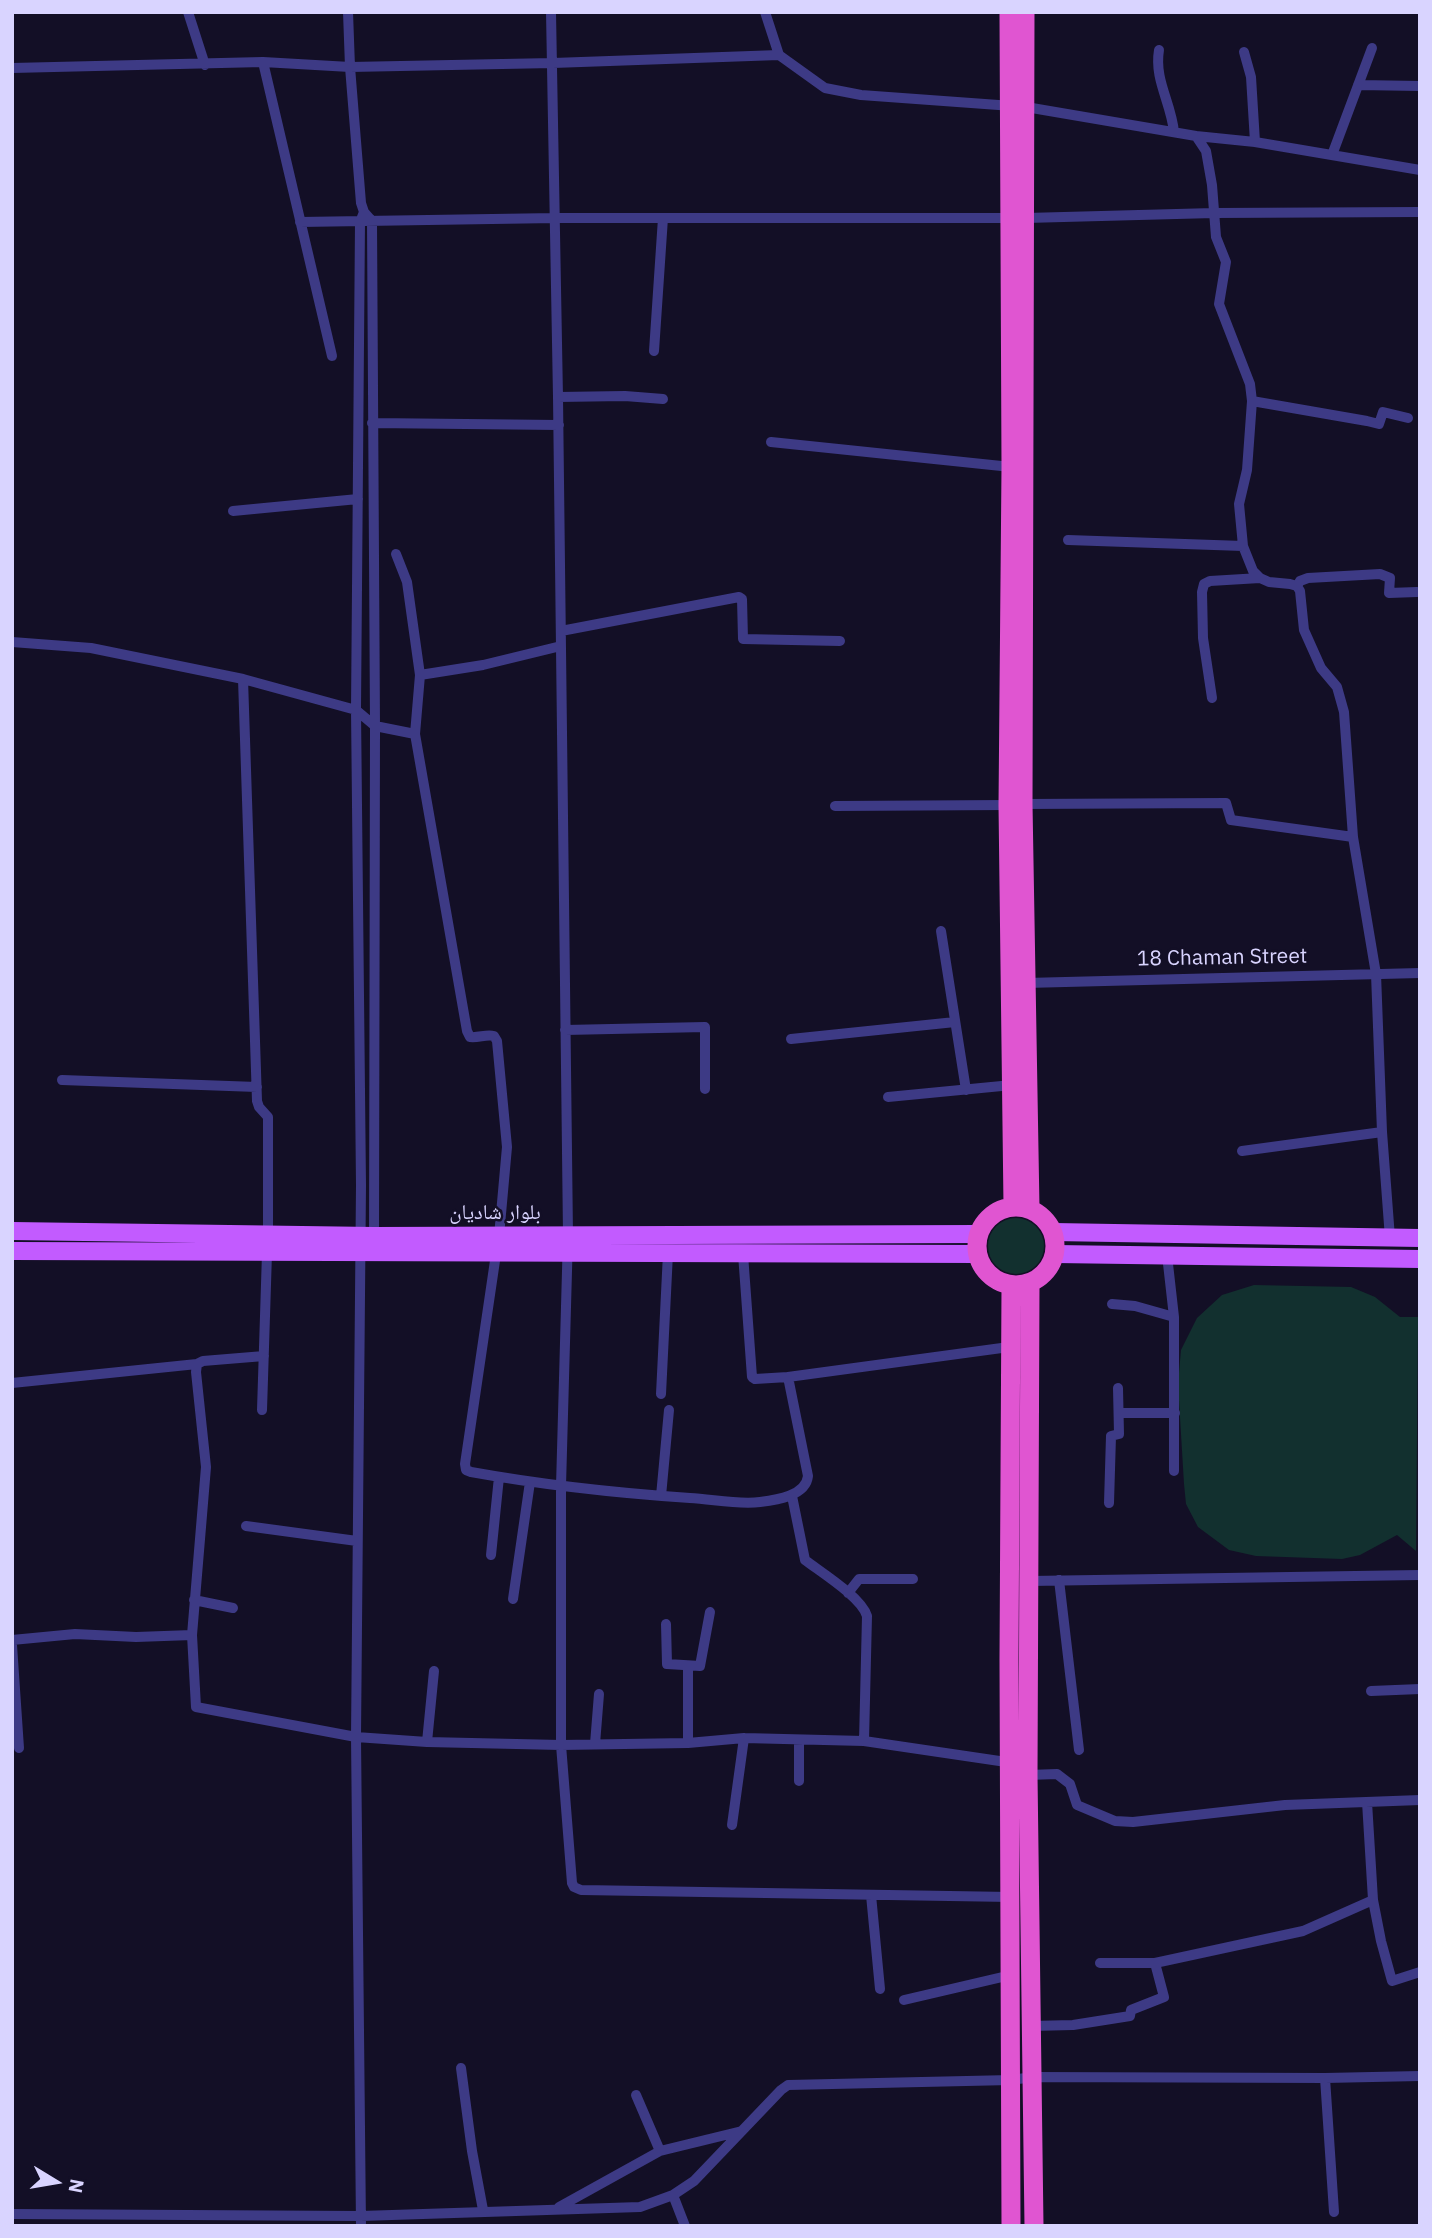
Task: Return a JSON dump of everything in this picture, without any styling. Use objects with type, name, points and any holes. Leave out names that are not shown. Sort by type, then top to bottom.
[{"type":"highway","points":[[1009,12],[1018,106]]},
{"type":"highway","points":[[1022,1207],[1012,1085],[1016,805],[1018,106],[1025,12]]},
{"type":"highway","points":[[1018,218],[1011,467],[1016,805],[1026,983],[1022,1207]]},
{"type":"highway","points":[[1022,1207],[1044,1218],[1053,1232],[1055,1254],[1050,1266],[1042,1277],[1020,1284],[999,1282],[989,1275],[977,1254],[978,1234],[992,1215],[1002,1209],[1022,1207]]},
{"type":"highway","points":[[1012,2226],[1009,1347],[1020,1284]]},
{"type":"highway","points":[[1020,1284],[1030,1581],[1028,1775],[1034,2226]]},
{"type":"main road","name":"بلوار شادیان","points":[[12,1231],[268,1244]]},
{"type":"main road","points":[[1053,1232],[1420,1238]]},
{"type":"main road","name":"بلوار شادیان","points":[[12,1251],[365,1242],[497,1245],[978,1234]]},
{"type":"main road","name":"بلوار شادیان","points":[[567,1244],[667,1253],[977,1254]]},
{"type":"main road","points":[[1055,1254],[1420,1259]]},
{"type":"street","points":[[188,12],[205,65]]},
{"type":"street","points":[[348,12],[362,217],[356,710],[365,1242]]},
{"type":"street","points":[[551,12],[559,425],[567,1244],[561,1486],[561,1745],[574,1887],[581,1890],[1011,1897]]},
{"type":"street","points":[[765,12],[779,55],[825,88],[861,95],[1018,106],[1420,170]]},
{"type":"street","points":[[1332,155],[1372,48]]},
{"type":"street","points":[[1159,50],[1158,76],[1172,114],[1174,132]]},
{"type":"street","points":[[1244,52],[1251,77],[1255,142]]},
{"type":"street","points":[[12,68],[263,62],[350,67],[779,55]]},
{"type":"street","points":[[263,62],[331,356]]},
{"type":"street","points":[[1358,85],[1420,86]]},
{"type":"street","points":[[1196,136],[1206,151],[1216,237],[1226,262],[1219,304],[1250,384],[1252,401],[1247,470],[1239,503],[1243,546],[1253,571],[1260,578],[1297,586],[1304,630],[1321,668],[1337,687],[1344,712],[1353,837],[1376,974],[1382,1132],[1390,1238]]},
{"type":"street","points":[[300,222],[362,217],[372,221],[556,218],[1018,218],[1420,212]]},
{"type":"street","points":[[654,351],[663,218]]},
{"type":"street","points":[[361,2221],[356,1737],[357,1541],[375,726],[372,221]]},
{"type":"street","points":[[558,397],[625,396],[663,399]]},
{"type":"street","points":[[1252,401],[1373,424],[1379,424],[1382,412],[1408,418]]},
{"type":"street","points":[[372,423],[559,425]]},
{"type":"street","points":[[772,442],[1011,467]]},
{"type":"street","points":[[233,511],[358,499]]},
{"type":"street","points":[[1068,540],[1243,546]]},
{"type":"street","points":[[396,554],[407,582],[420,675],[415,734],[467,1031],[470,1037],[489,1035],[494,1036],[497,1041],[507,1147],[497,1245],[466,1469],[530,1482],[661,1496],[758,1502],[792,1496],[805,1484],[808,1476],[788,1377]]},
{"type":"street","points":[[1297,586],[1300,581],[1308,578],[1381,574],[1391,578],[1388,593],[1417,592]]},
{"type":"street","points":[[1212,698],[1203,638],[1204,584],[1260,578]]},
{"type":"street","points":[[561,631],[739,597],[742,599],[743,639],[840,641]]},
{"type":"street","points":[[12,642],[91,648],[243,679],[356,710],[375,726],[415,734]]},
{"type":"street","points":[[420,675],[483,665],[561,646]]},
{"type":"street","points":[[243,679],[257,1104],[268,1117],[268,1244],[262,1410]]},
{"type":"street","points":[[835,806],[1226,803],[1231,820],[1353,837]]},
{"type":"street","points":[[940,931],[966,1090]]},
{"type":"street","name":"18 Chaman Street","points":[[1026,983],[1420,973]]},
{"type":"street","points":[[791,1039],[955,1022]]},
{"type":"street","points":[[565,1030],[705,1027],[705,1089]]},
{"type":"street","points":[[62,1080],[257,1087]]},
{"type":"street","points":[[888,1097],[1012,1085]]},
{"type":"street","points":[[1241,1152],[1382,1132]]},
{"type":"street","points":[[661,1394],[667,1253]]},
{"type":"street","points":[[743,1254],[752,1377],[755,1379],[788,1377],[1009,1347]]},
{"type":"street","points":[[1167,1255],[1174,1317],[1174,1471]]},
{"type":"street","points":[[1112,1304],[1135,1306],[1174,1317]]},
{"type":"street","points":[[12,1383],[264,1356]]},
{"type":"street","points":[[197,1364],[206,1467],[192,1635],[196,1707],[356,1737],[427,1742],[561,1745],[688,1743],[744,1738],[864,1741],[1011,1761],[1028,1775],[1058,1774],[1070,1784],[1077,1805],[1115,1821],[1133,1822],[1285,1805],[1420,1800]]},
{"type":"street","points":[[1109,1503],[1111,1436],[1119,1434],[1118,1388]]},
{"type":"street","points":[[661,1496],[669,1410]]},
{"type":"street","points":[[1119,1413],[1175,1413]]},
{"type":"street","points":[[491,1556],[499,1477]]},
{"type":"street","points":[[513,1599],[530,1482]]},
{"type":"street","points":[[792,1496],[805,1560],[865,1609],[864,1741]]},
{"type":"street","points":[[246,1526],[357,1541]]},
{"type":"street","points":[[1030,1581],[1420,1575]]},
{"type":"street","points":[[848,1593],[859,1579],[913,1579]]},
{"type":"street","points":[[1059,1580],[1079,1750]]},
{"type":"street","points":[[194,1600],[233,1608]]},
{"type":"street","points":[[666,1624],[667,1664],[701,1664],[710,1612]]},
{"type":"street","points":[[19,1748],[12,1642],[75,1634],[136,1637],[192,1635]]},
{"type":"street","points":[[688,1665],[688,1743]]},
{"type":"street","points":[[427,1742],[434,1671]]},
{"type":"street","points":[[1371,1691],[1420,1689]]},
{"type":"street","points":[[595,1744],[599,1694]]},
{"type":"street","points":[[732,1825],[744,1738]]},
{"type":"street","points":[[799,1741],[799,1781]]},
{"type":"street","points":[[1367,1802],[1373,1900],[1392,1981],[1420,1972]]},
{"type":"street","points":[[871,1895],[880,1989]]},
{"type":"street","points":[[1100,1963],[1155,1963],[1303,1931],[1373,1900]]},
{"type":"street","points":[[1031,2026],[1073,2025],[1130,2017],[1131,2010],[1164,1997],[1155,1963]]},
{"type":"street","points":[[904,2000],[1011,1975]]},
{"type":"street","points":[[461,2068],[483,2210]]},
{"type":"street","points":[[12,2214],[361,2221],[483,2210],[640,2207],[673,2195],[694,2181],[788,2085],[1012,2080],[1033,2077],[1420,2076]]},
{"type":"street","points":[[1325,2078],[1334,2212]]},
{"type":"street","points":[[636,2095],[660,2151]]},
{"type":"street","points":[[557,2208],[660,2151],[742,2131]]},
{"type":"street","points":[[673,2195],[685,2226]]},
{"type":"green space","points":[[1016,1218],[1027,1220],[1036,1226],[1042,1235],[1042,1257],[1036,1266],[1027,1272],[1016,1274],[1005,1272],[996,1266],[990,1257],[988,1246],[990,1235],[996,1226],[1005,1220]]},
{"type":"green space","points":[[1254,1285],[1351,1287],[1375,1297],[1400,1317],[1418,1317],[1416,1551],[1397,1535],[1360,1555],[1342,1559],[1256,1556],[1229,1550],[1198,1527],[1186,1504],[1184,1484],[1178,1384],[1181,1350],[1197,1318],[1222,1295]]}]
